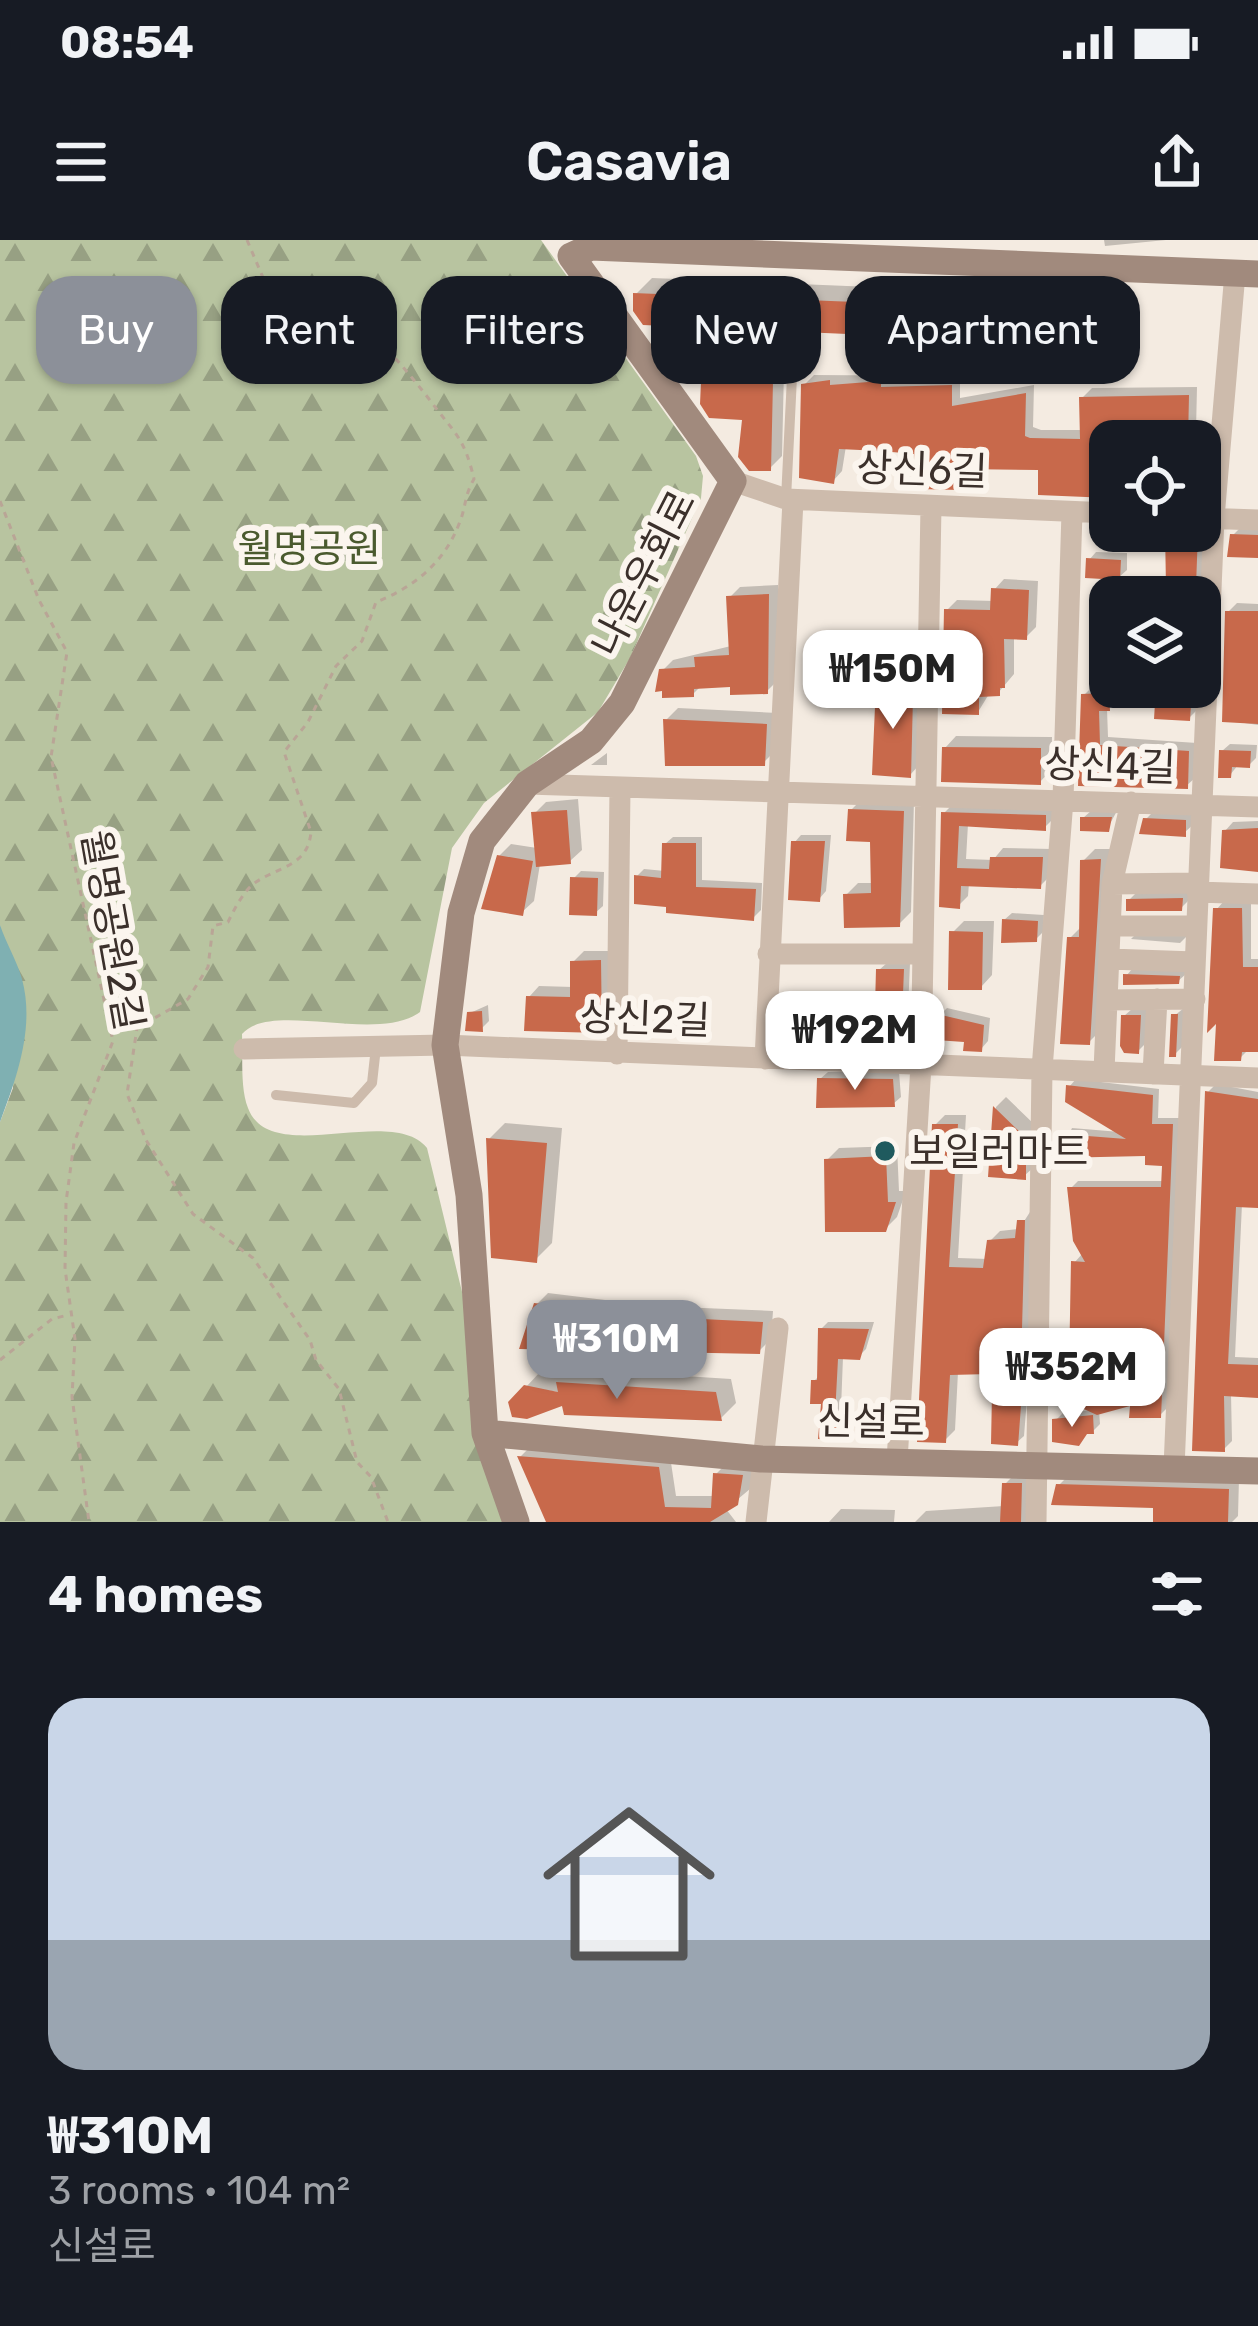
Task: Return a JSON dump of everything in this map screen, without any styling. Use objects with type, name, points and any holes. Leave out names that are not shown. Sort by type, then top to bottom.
[{"type":"street","name":"나운우회로","points":[[516,1522],[484,1433],[469,1195],[445,1046],[461,913],[482,841],[527,784],[591,741],[622,703],[733,481],[571,256],[591,247],[1246,273]]},
{"type":"street","points":[[1221,430],[1246,273]]},
{"type":"street","name":"상신6길","points":[[733,481],[789,500],[1089,512]]},
{"type":"street","points":[[765,1059],[789,500]]},
{"type":"street","points":[[897,1461],[921,1065],[922,794],[931,506]]},
{"type":"street","points":[[1036,1522],[1042,1069],[1063,800],[1072,512]]},
{"type":"street","points":[[1221,519],[1258,520]]},
{"type":"street","points":[[1174,1468],[1195,999],[1206,552]]},
{"type":"street","name":"상신4길","points":[[527,784],[1258,806]]},
{"type":"street","points":[[617,1054],[620,787]]},
{"type":"street","points":[[1104,1071],[1112,884],[1131,802]]},
{"type":"street","points":[[1112,884],[1258,894]]},
{"type":"street","points":[[1110,926],[1196,926]]},
{"type":"street","points":[[768,954],[921,953]]},
{"type":"street","points":[[1109,959],[1195,962]]},
{"type":"street","points":[[1154,1074],[1157,999]]},
{"type":"street","points":[[1107,1000],[1195,999]]},
{"type":"street","name":"상신2길","points":[[244,1049],[445,1046],[1258,1078]]},
{"type":"street","points":[[756,1522],[778,1328]]},
{"type":"street","name":"신설로","points":[[484,1433],[761,1459],[1258,1472]]},
{"type":"lane","points":[[789,500],[792,384]]},
{"type":"lane","points":[[276,1095],[354,1103],[372,1083],[376,1047]]},
{"type":"path","points":[[247,240],[270,294],[325,304],[350,315],[382,342],[465,440],[474,479],[461,500],[460,523],[434,565],[410,589],[376,602],[362,640],[336,665],[308,722],[284,752],[311,832],[310,845],[300,860],[253,883],[228,922],[213,926],[208,967],[188,999],[137,1028],[127,1094],[146,1140],[193,1214],[253,1258],[310,1340],[316,1360],[339,1389],[357,1462],[371,1477],[388,1522]]},
{"type":"path","name":"월명공원2길","points":[[0,500],[39,600],[68,652],[51,757],[113,1041],[74,1142],[66,1202],[69,1314],[75,1340],[72,1396],[89,1522]]},
{"type":"path","points":[[0,1360],[52,1319],[69,1314]]},
{"type":"green space","name":"월명공원","points":[[0,240],[541,240],[567,276],[421,276],[421,384],[627,384],[627,360],[696,456],[703,476],[701,498],[630,658],[598,712],[484,803],[452,848],[420,1012],[378,1024],[276,1021],[242,1034],[245,1100],[261,1125],[305,1135],[387,1132],[410,1136],[427,1148],[518,1522],[0,1522],[0,1122],[13,1088],[0,925]]},
{"type":"water","points":[[0,925],[22,979],[26,1015],[18,1070],[0,1122]]},
{"type":"building","points":[[633,293],[651,294],[651,325],[643,325],[633,311]]},
{"type":"building","points":[[821,301],[845,302],[845,334],[821,333]]},
{"type":"building","points":[[701,384],[773,384],[771,471],[749,471],[738,457],[742,420],[709,418],[700,404]]},
{"type":"building","points":[[801,384],[881,387],[952,385],[952,406],[1026,393],[1025,436],[1030,438],[1080,439],[1079,397],[1189,395],[1188,420],[1089,420],[1089,497],[1038,495],[1038,470],[959,469],[960,490],[918,489],[914,454],[881,451],[839,449],[834,484],[799,478]]},
{"type":"building","points":[[1230,534],[1258,535],[1258,558],[1227,557]]},
{"type":"building","points":[[1165,552],[1197,552],[1196,576],[1166,576]]},
{"type":"building","points":[[1086,558],[1121,560],[1120,576],[1085,578]]},
{"type":"building","points":[[991,588],[1029,590],[1027,640],[1004,639],[1005,688],[1000,688],[1000,696],[979,697],[979,715],[942,714],[944,609],[990,610]]},
{"type":"building","points":[[769,594],[768,694],[730,695],[730,687],[694,689],[694,697],[662,698],[662,691],[655,692],[659,669],[695,667],[694,657],[729,655],[726,596]]},
{"type":"building","points":[[1225,611],[1258,611],[1258,724],[1222,722]]},
{"type":"building","points":[[914,643],[913,668],[896,669],[897,644]]},
{"type":"building","points":[[903,683],[902,696],[913,696],[911,778],[872,775],[876,684]]},
{"type":"building","points":[[1081,694],[1089,694],[1089,708],[1110,708],[1099,711],[1100,745],[1189,751],[1188,789],[1078,786]]},
{"type":"building","points":[[1155,708],[1191,708],[1190,721],[1154,719]]},
{"type":"building","points":[[663,719],[767,724],[765,766],[665,766]]},
{"type":"building","points":[[942,747],[1041,748],[1041,785],[941,782]]},
{"type":"building","points":[[1219,750],[1251,751],[1250,768],[1232,767],[1231,778],[1218,778]]},
{"type":"building","points":[[848,809],[904,811],[900,927],[844,928],[843,894],[871,893],[870,842],[846,841]]},
{"type":"building","points":[[567,810],[571,864],[536,867],[531,812]]},
{"type":"building","points":[[941,812],[1046,815],[1046,831],[959,826],[957,868],[989,869],[990,857],[1043,857],[1041,889],[961,886],[960,909],[939,907]]},
{"type":"building","points":[[1080,817],[1112,817],[1109,832],[1080,831]]},
{"type":"building","points":[[1143,818],[1186,820],[1186,837],[1139,834]]},
{"type":"building","points":[[1258,828],[1258,872],[1220,868],[1222,830]]},
{"type":"building","points":[[791,841],[825,841],[820,902],[788,900]]},
{"type":"building","points":[[662,843],[696,843],[696,887],[756,889],[754,921],[666,913],[666,907],[634,904],[634,875],[661,878]]},
{"type":"building","points":[[497,855],[533,861],[523,916],[481,909]]},
{"type":"building","points":[[1101,859],[1090,1045],[1060,1044],[1067,937],[1079,937],[1080,860]]},
{"type":"building","points":[[570,877],[598,878],[597,916],[569,915]]},
{"type":"building","points":[[1183,898],[1182,911],[1126,911],[1126,899]]},
{"type":"building","points":[[1213,908],[1242,908],[1243,967],[1258,967],[1258,1052],[1242,1052],[1241,1061],[1214,1061],[1216,1024],[1207,1033]]},
{"type":"building","points":[[1002,919],[1038,921],[1037,942],[1001,943]]},
{"type":"building","points":[[949,931],[983,932],[982,990],[948,990]]},
{"type":"building","points":[[601,960],[602,1033],[524,1031],[526,996],[570,997],[570,961]]},
{"type":"building","points":[[876,969],[904,969],[901,1044],[874,1044]]},
{"type":"building","points":[[1123,974],[1180,976],[1179,984],[1123,985]]},
{"type":"building","points":[[482,1011],[483,1032],[465,1031],[467,1012]]},
{"type":"building","points":[[937,1014],[984,1025],[982,1052],[963,1051],[964,1042],[936,1040]]},
{"type":"building","points":[[1171,1014],[1178,1014],[1176,1057],[1169,1057]]},
{"type":"building","points":[[1121,1015],[1141,1015],[1139,1054],[1124,1053],[1120,1046]]},
{"type":"building","points":[[817,1078],[893,1079],[895,1107],[816,1108]]},
{"type":"building","points":[[1066,1085],[1153,1095],[1152,1124],[1173,1124],[1161,1418],[1129,1418],[1130,1406],[1097,1415],[1053,1395],[1110,1391],[1110,1372],[1069,1369],[1071,1261],[1085,1262],[1073,1241],[1067,1187],[1161,1187],[1162,1166],[1145,1165],[1145,1156],[1056,1158],[1062,1134],[1126,1139],[1065,1102]]},
{"type":"building","points":[[1205,1091],[1258,1099],[1258,1208],[1236,1207],[1228,1364],[1258,1365],[1258,1398],[1224,1396],[1225,1452],[1192,1451]]},
{"type":"building","points":[[993,1106],[1026,1138],[1026,1180],[988,1177]]},
{"type":"building","points":[[932,1124],[958,1124],[949,1267],[983,1268],[987,1240],[1015,1238],[1017,1220],[1025,1220],[1021,1365],[990,1362],[990,1374],[950,1375],[946,1443],[917,1442]]},
{"type":"building","points":[[486,1138],[547,1143],[537,1263],[491,1258]]},
{"type":"building","points":[[886,1156],[888,1202],[896,1202],[886,1232],[825,1232],[824,1159]]},
{"type":"building","points":[[534,1303],[641,1316],[763,1322],[760,1354],[519,1349]]},
{"type":"building","points":[[818,1328],[869,1329],[860,1360],[838,1359],[835,1415],[849,1416],[837,1440],[818,1439],[821,1404],[810,1404],[811,1380],[817,1380]]},
{"type":"building","points":[[556,1382],[716,1392],[722,1421],[564,1415],[562,1406],[527,1419],[512,1417],[508,1402],[524,1385],[558,1392]]},
{"type":"building","points":[[1022,1392],[1018,1446],[991,1444],[992,1393]]},
{"type":"building","points":[[1093,1415],[1094,1434],[1087,1434],[1079,1446],[1052,1442],[1052,1419]]},
{"type":"building","points":[[517,1456],[659,1467],[665,1507],[711,1508],[713,1473],[743,1475],[738,1505],[710,1522],[546,1522]]},
{"type":"building","points":[[1002,1483],[1022,1483],[1021,1522],[1000,1522]]},
{"type":"building","points":[[1056,1484],[1229,1489],[1228,1522],[1153,1522],[1153,1508],[1051,1505]]},
{"type":"place","name":"보일러마트","points":[[885,1151]]}]
